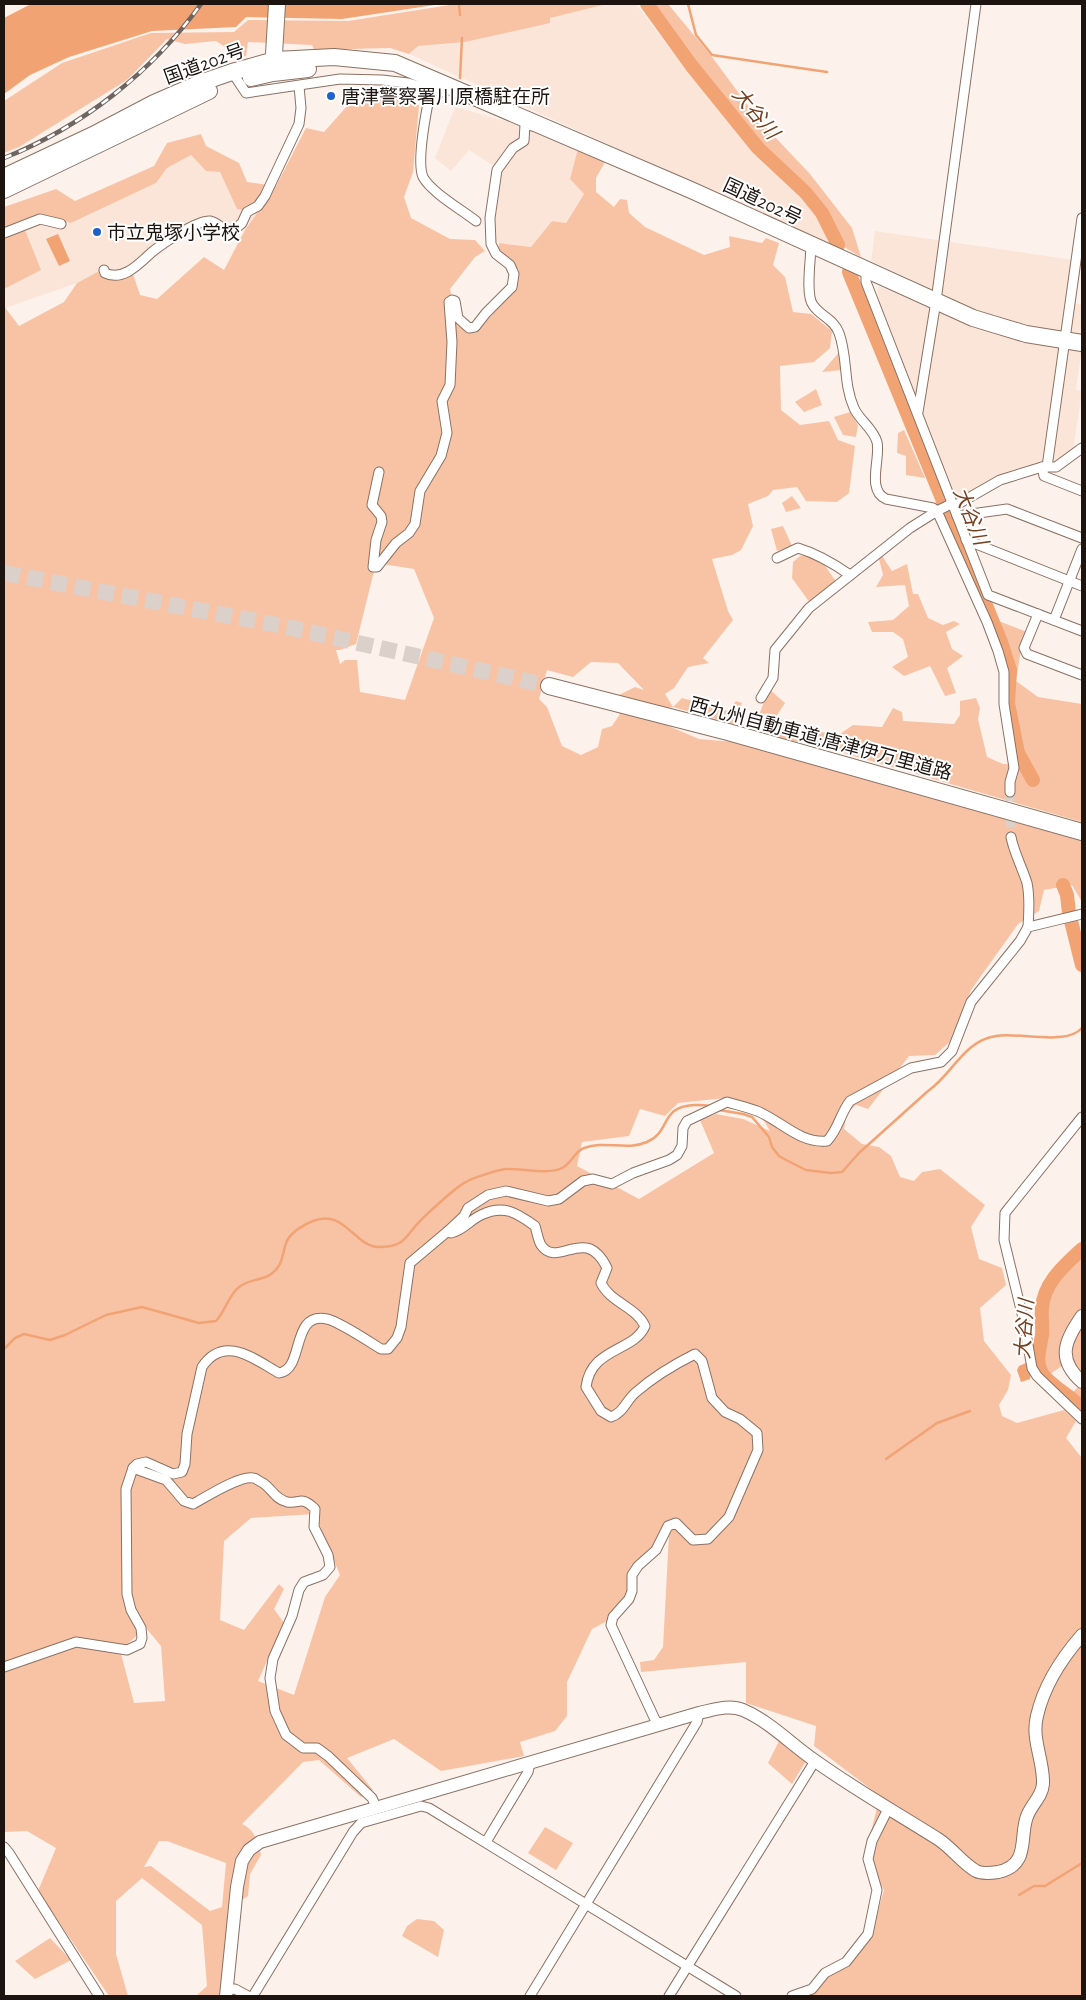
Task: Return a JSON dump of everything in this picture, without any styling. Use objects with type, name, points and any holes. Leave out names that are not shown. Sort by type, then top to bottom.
[{"type":"highway","points":[[274,67],[276,4]]},
{"type":"highway","name":"国道202号","points":[[4,177],[93,135],[154,103],[200,83],[235,77],[274,67],[342,65],[450,85],[936,301],[998,326],[1026,334],[1082,343]]},
{"type":"highway","name":"国道202号","points":[[4,190],[235,77]]},
{"type":"highway","name":"西九州自動車道;唐津伊万里道路","points":[[549,686],[610,700],[791,749],[1082,832]]},
{"type":"street","points":[[917,414],[936,301],[976,4]]},
{"type":"street","points":[[235,77],[246,93],[340,80],[431,83],[424,126],[421,170],[424,178],[437,191],[476,222]]},
{"type":"street","points":[[104,270],[110,276],[128,271],[190,227],[207,221],[215,222],[226,231],[235,229],[242,223],[247,212],[258,206],[265,196],[299,124],[301,108],[299,86]]},
{"type":"street","points":[[379,472],[372,505],[381,516],[382,522],[376,540],[373,567],[377,567],[396,543],[410,533],[415,524],[420,491],[441,456],[447,434],[442,401],[450,385],[452,342],[449,302],[455,301],[458,318],[469,328],[476,328],[486,313],[512,287],[514,274],[510,266],[496,254],[492,244],[490,218],[493,186],[497,170],[513,148],[524,141],[525,125],[534,126],[539,123]]},
{"type":"street","points":[[1082,218],[1044,476],[1082,491]]},
{"type":"street","points":[[4,233],[40,219],[61,224]]},
{"type":"street","points":[[811,245],[809,298],[814,307],[832,322],[839,332],[848,395],[857,415],[870,428],[877,443],[876,475],[878,492],[886,499],[938,510],[998,651],[1004,672],[1004,704],[1014,768],[1010,782],[1010,792]]},
{"type":"street","points":[[866,270],[866,282],[951,505],[988,594],[1082,631]]},
{"type":"street","points":[[761,698],[773,678],[775,650],[809,608],[910,528],[938,510],[958,504],[1000,480],[1045,467],[1056,467],[1082,448]]},
{"type":"street","points":[[957,516],[1007,509],[1082,538]]},
{"type":"street","points":[[966,540],[1082,586]]},
{"type":"street","points":[[778,558],[798,548],[832,562],[850,575]]},
{"type":"street","points":[[1054,620],[1082,549]]},
{"type":"street","points":[[1038,614],[1024,648],[1027,654],[1082,675]]},
{"type":"street","points":[[4,1667],[76,1642],[127,1650],[140,1644],[142,1638],[141,1628],[131,1610],[126,1594],[126,1489],[133,1468],[137,1464],[146,1462],[173,1474],[182,1472],[186,1464],[187,1434],[202,1367],[208,1359],[219,1352],[234,1350],[244,1352],[279,1373],[285,1372],[290,1368],[300,1336],[308,1323],[317,1317],[329,1319],[381,1349],[388,1349],[397,1338],[401,1327],[410,1263],[464,1216],[468,1208],[488,1195],[506,1191],[548,1201],[559,1199],[583,1181],[593,1179],[612,1184],[633,1173],[678,1155],[682,1146],[683,1128],[687,1121],[719,1104],[727,1102],[758,1111],[788,1130],[818,1142],[827,1141],[834,1134],[842,1110],[850,1101],[911,1068],[941,1062],[952,1052],[971,1002],[1020,941],[1028,927],[1027,883],[1013,850],[1011,837]]},
{"type":"street","points":[[1028,927],[1079,915]]},
{"type":"street","points":[[1082,1117],[1005,1213],[1004,1240],[1024,1322],[1032,1368],[1037,1376],[1082,1419]]},
{"type":"street","points":[[448,1231],[451,1233],[460,1231],[481,1214],[505,1209],[517,1213],[536,1226],[540,1244],[549,1252],[558,1254],[579,1246],[587,1248],[603,1259],[607,1268],[602,1283],[605,1290],[641,1319],[645,1326],[641,1335],[601,1357],[587,1378],[586,1386],[601,1411],[611,1417],[618,1415],[635,1393],[681,1361],[695,1354],[702,1360],[712,1398],[725,1412],[740,1419],[757,1433],[758,1450],[729,1516],[708,1539],[693,1540],[676,1524],[668,1526],[656,1550],[638,1566],[632,1575],[632,1591],[629,1598],[613,1617],[612,1625],[658,1726]]},
{"type":"street","points":[[1082,1316],[1069,1335],[1065,1351],[1068,1365],[1082,1382]]},
{"type":"street","points":[[133,1468],[166,1480],[184,1501],[193,1504],[243,1478],[253,1478],[265,1485],[273,1495],[288,1502],[300,1500],[308,1502],[314,1509],[314,1527],[328,1555],[330,1567],[323,1575],[304,1582],[299,1590],[292,1616],[273,1660],[270,1678],[275,1711],[286,1735],[303,1748],[317,1748],[328,1756],[372,1798],[376,1807]]},
{"type":"street","points":[[248,1996],[235,1990],[227,1993],[237,1887],[242,1861],[249,1850],[260,1842],[699,1713],[727,1707],[742,1709],[763,1722],[815,1760],[952,1849],[968,1866],[978,1872],[993,1873],[1004,1871],[1015,1862],[1022,1852],[1026,1818],[1040,1796],[1043,1784],[1035,1732],[1041,1699],[1060,1663],[1082,1635]]},
{"type":"street","points":[[530,1996],[697,1722],[699,1713]]},
{"type":"street","points":[[669,1996],[815,1760]]},
{"type":"street","points":[[486,1842],[528,1772],[530,1763]]},
{"type":"street","points":[[253,1996],[353,1832],[361,1823],[421,1806],[429,1808],[486,1842],[736,1996]]},
{"type":"street","points":[[792,1996],[812,1989],[825,1973],[846,1962],[868,1934],[877,1890],[868,1859],[872,1841],[888,1809]]},
{"type":"street","points":[[4,1847],[99,1996]]},
{"type":"shaded area","points":[[31,4],[441,4],[342,19],[246,17],[236,27],[152,31],[69,57],[30,75],[4,94],[4,18]]},
{"type":"shaded area","points":[[456,4],[607,4],[550,18],[550,23],[465,42],[418,46],[409,54],[390,48],[314,50],[312,45],[248,42],[246,56],[236,59],[234,53],[216,41],[185,44],[167,39],[127,80],[19,147],[4,153],[4,101],[62,63],[151,33],[234,32],[248,20],[348,21]]},
{"type":"shaded area","points":[[607,4],[636,4],[686,69],[757,155],[813,209],[823,224],[828,244],[409,54],[418,46],[465,42],[550,22],[550,18]]},
{"type":"shaded area","points":[[652,4],[668,4],[712,57],[758,119],[810,174],[852,228],[861,257],[844,247],[827,210],[762,146],[694,63]]},
{"type":"shaded area","points":[[387,93],[419,105],[413,172],[404,197],[411,218],[450,239],[475,240],[485,251],[475,257],[450,289],[458,326],[476,333],[516,287],[519,270],[498,250],[499,243],[531,247],[552,221],[566,223],[584,194],[570,179],[578,149],[605,162],[596,178],[596,192],[614,207],[620,199],[627,200],[629,213],[645,227],[704,255],[730,247],[729,236],[762,243],[766,238],[779,243],[773,265],[785,277],[793,312],[811,314],[832,331],[830,348],[814,362],[780,366],[781,410],[800,425],[829,421],[838,440],[855,446],[849,493],[837,502],[806,501],[797,487],[773,490],[768,496],[748,504],[753,526],[741,550],[732,555],[712,559],[728,611],[733,620],[703,658],[709,663],[688,667],[674,688],[665,694],[673,707],[662,709],[659,722],[699,739],[772,748],[780,737],[757,720],[769,689],[785,703],[777,715],[802,741],[792,742],[788,757],[1082,841],[1082,902],[1072,885],[1044,890],[1039,911],[1018,924],[971,990],[953,1039],[935,1055],[909,1056],[868,1109],[856,1105],[847,1113],[844,1129],[862,1144],[879,1147],[891,1156],[900,1177],[914,1181],[922,1172],[940,1169],[985,1205],[971,1227],[979,1259],[1002,1268],[1006,1285],[980,1308],[984,1341],[1011,1375],[1008,1390],[999,1405],[1002,1416],[1017,1423],[1064,1410],[1076,1421],[1066,1438],[1082,1458],[1082,1996],[802,1996],[815,1991],[831,1974],[849,1965],[871,1935],[884,1890],[865,1856],[880,1796],[814,1746],[816,1726],[746,1703],[746,1662],[641,1672],[640,1662],[654,1660],[663,1647],[669,1534],[636,1570],[637,1591],[617,1616],[592,1629],[567,1682],[567,1716],[555,1731],[520,1742],[524,1756],[441,1771],[394,1739],[347,1758],[373,1790],[361,1797],[319,1760],[303,1762],[242,1824],[253,1833],[261,1855],[250,1874],[248,1896],[233,1906],[223,1993],[234,1996],[196,1996],[207,1986],[202,1925],[142,1878],[116,1901],[116,1954],[128,1996],[109,1996],[38,1891],[56,1848],[27,1831],[4,1832],[4,306],[19,326],[64,302],[77,283],[99,271],[107,280],[133,274],[140,295],[157,299],[204,257],[224,270],[245,230],[258,212],[237,209],[220,172],[206,171],[191,155],[167,168],[156,183],[71,223],[39,214],[4,228],[4,207],[56,189],[75,201],[154,166],[167,143],[201,134],[206,146],[239,163],[247,182],[276,186],[306,128],[324,132],[348,105]],"holes":[[[376,563],[414,569],[434,618],[405,700],[360,692],[357,660],[345,660],[340,664],[336,650],[356,644]],[[591,662],[618,663],[644,690],[635,687],[617,696],[615,710],[620,714],[612,726],[602,729],[598,747],[581,755],[562,746],[547,707],[539,699],[547,670],[573,677]],[[725,1098],[756,1107],[770,1131],[743,1119],[716,1114],[700,1120],[714,1153],[639,1199],[577,1166],[582,1142],[629,1136],[640,1109],[665,1116],[678,1103]],[[315,1514],[340,1575],[325,1597],[294,1695],[258,1681],[284,1623],[274,1609],[284,1589],[279,1584],[244,1630],[220,1620],[224,1541],[251,1518]],[[146,1628],[161,1646],[165,1701],[134,1703],[120,1650]],[[159,1841],[167,1841],[226,1863],[222,1907],[210,1911],[151,1866],[144,1867]]]},
{"type":"shaded area","points":[[455,107],[535,129],[578,149],[575,163],[584,194],[565,223],[552,221],[531,247],[499,243],[492,238],[500,170],[469,150],[451,171],[435,158]]},
{"type":"shaded area","name":"市立鬼塚小学校","points":[[191,155],[206,171],[220,172],[237,209],[258,212],[245,230],[226,235],[208,223],[185,235],[133,274],[107,280],[99,271],[77,283],[5,308],[4,228],[39,214],[72,223],[156,183],[167,168]]},
{"type":"shaded area","points":[[25,230],[41,270],[4,289],[4,236]]},
{"type":"shaded area","points":[[875,231],[1074,260],[1072,303],[1082,305],[1082,334],[1020,325],[978,311],[871,261]]},
{"type":"shaded area","points":[[58,234],[70,261],[59,266],[46,239]]},
{"type":"shaded area","points":[[879,286],[971,325],[1082,347],[1076,390],[1082,391],[1073,450],[1055,465],[1000,476],[955,500],[883,319],[877,291]]},
{"type":"shaded area","points":[[841,350],[842,370],[822,372]]},
{"type":"shaded area","points":[[816,389],[822,405],[804,412],[795,402]]},
{"type":"shaded area","points":[[850,412],[858,425],[856,437],[843,435],[834,417]]},
{"type":"shaded area","points":[[904,430],[925,478],[906,475],[906,456],[897,453],[898,433]]},
{"type":"shaded area","points":[[792,496],[801,508],[786,512],[782,503]]},
{"type":"shaded area","points":[[783,526],[792,546],[777,551],[771,529]]},
{"type":"shaded area","points":[[810,555],[821,560],[837,583],[810,603],[792,578],[793,562],[800,556]]},
{"type":"shaded area","points":[[882,556],[892,571],[907,564],[913,594],[918,594],[928,618],[943,625],[954,621],[960,624],[946,632],[952,649],[963,656],[947,668],[956,693],[945,696],[930,666],[904,676],[892,667],[908,657],[903,639],[893,632],[872,632],[868,622],[893,620],[909,606],[905,585],[876,587],[883,575],[879,559]]},
{"type":"shaded area","points":[[996,620],[1027,632],[1021,649],[1016,681]]},
{"type":"shaded area","points":[[1016,681],[1038,697],[1082,704],[1082,822],[802,741],[812,731],[840,734],[853,725],[882,727],[893,708],[902,712],[903,721],[954,724],[960,715],[960,701],[976,698],[980,708],[978,719],[987,757],[1003,764],[1027,765],[1012,704]]},
{"type":"shaded area","points":[[682,698],[728,711],[736,701],[742,703],[734,724],[673,707]]},
{"type":"shaded area","points":[[1082,1252],[1082,1373],[1071,1360],[1044,1378],[1034,1367],[1046,1306],[1059,1274]]},
{"type":"shaded area","points":[[1026,1363],[1031,1374],[1030,1379],[1021,1382],[1017,1370],[1019,1366]]},
{"type":"shaded area","points":[[1082,1383],[1082,1412],[1068,1397]]},
{"type":"shaded area","points":[[779,1741],[806,1761],[792,1784],[768,1763]]},
{"type":"shaded area","points":[[545,1827],[573,1843],[556,1870],[528,1853]]},
{"type":"shaded area","points":[[417,1919],[434,1921],[444,1930],[438,1957],[402,1936],[407,1926]]},
{"type":"shaded area","points":[[50,1938],[71,1960],[35,1979],[15,1961]]},
{"type":"waterway","points":[[459,4],[460,15]]},
{"type":"waterway","name":"大谷川","points":[[647,4],[691,65],[758,148],[806,193],[822,213],[838,245]]},
{"type":"waterway","points":[[688,4],[696,35],[712,55],[827,72]]},
{"type":"waterway","points":[[460,78],[462,38]]},
{"type":"waterway","name":"大谷川","points":[[849,272],[1001,642],[1010,670],[1008,703],[1018,753],[1033,780]]},
{"type":"waterway","name":"大谷川","points":[[1063,885],[1067,895],[1069,913],[1082,965]]},
{"type":"waterway","points":[[719,1110],[752,1117],[769,1137],[772,1147],[779,1156],[788,1161],[806,1170],[831,1173],[842,1172],[859,1153],[937,1084],[975,1044],[985,1039],[1006,1035],[1065,1036],[1075,1033],[1082,1028]]},
{"type":"waterway","points":[[4,1349],[15,1338],[24,1334],[50,1340],[65,1335],[106,1315],[142,1307],[199,1323],[216,1321],[232,1294],[239,1287],[274,1272],[280,1264],[290,1236],[310,1222],[324,1218],[334,1220],[372,1246],[390,1246],[405,1239],[420,1221],[469,1180],[505,1169],[556,1170],[568,1164],[584,1148],[599,1145],[632,1146],[647,1142],[660,1132],[675,1110],[694,1105],[708,1105],[712,1107]]},
{"type":"waterway","name":"大谷川","points":[[1082,1249],[1056,1275],[1047,1290],[1042,1308],[1042,1332],[1038,1361],[1044,1376],[1082,1408]]},
{"type":"waterway","points":[[886,1459],[937,1423],[970,1411]]},
{"type":"waterway","name":"大谷川","points":[[1019,1895],[1034,1886],[1045,1886],[1082,1863]]},
{"type":"tunnel","points":[[4,573],[283,626],[549,686]]},
{"type":"tunnel","points":[[1010,792],[1011,837]]},
{"type":"railway","points":[[4,158],[61,130],[88,114],[113,95],[161,52],[201,4]]},
{"type":"place","name":"唐津警察署川原橋駐在所","points":[[331,96]]},
{"type":"place","name":"市立鬼塚小学校","points":[[97,232]]}]
